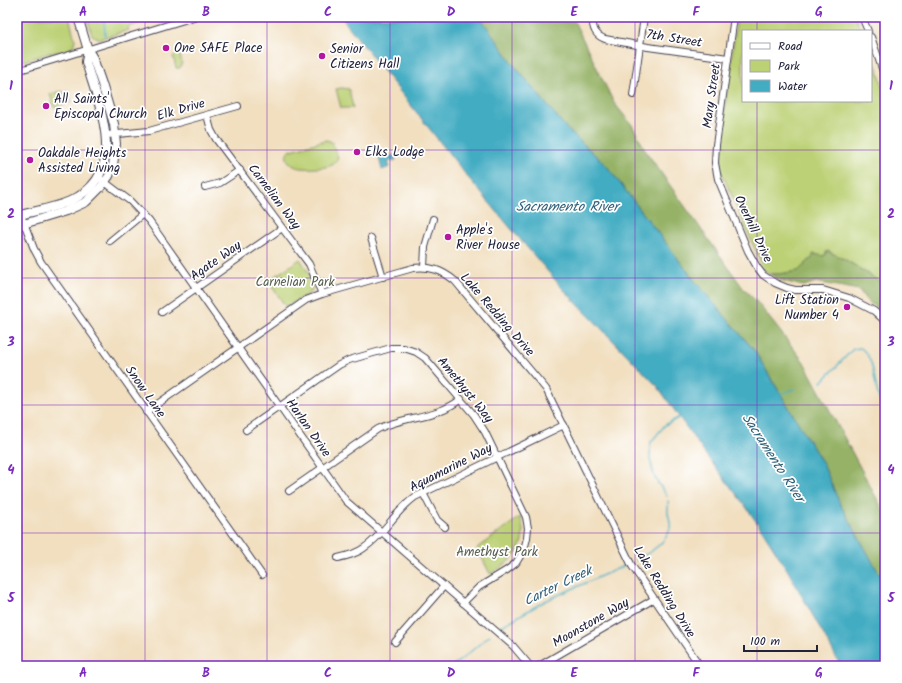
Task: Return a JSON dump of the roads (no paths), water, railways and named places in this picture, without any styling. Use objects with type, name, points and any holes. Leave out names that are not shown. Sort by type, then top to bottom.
[{"type":"main road","points":[[19,215],[72,200],[101,180],[113,165],[116,151],[116,135],[102,84],[93,58],[88,50],[78,17]]},
{"type":"main road","points":[[21,225],[66,212],[79,206],[94,195],[101,180],[106,159],[107,135],[86,62],[88,50]]},
{"type":"street","points":[[17,71],[194,17]]},
{"type":"street","name":"7th Street","points":[[593,17],[595,32],[600,37],[640,45],[728,58]]},
{"type":"street","points":[[633,95],[644,17]]},
{"type":"street","name":"Mary Street","points":[[718,179],[715,156],[734,17]]},
{"type":"street","points":[[862,17],[868,30]]},
{"type":"street","points":[[872,40],[885,77]]},
{"type":"street","name":"Elk Drive","points":[[107,135],[149,131],[238,106]]},
{"type":"street","name":"Carnelian Way","points":[[206,114],[216,139],[311,267],[322,294]]},
{"type":"street","points":[[205,187],[220,183],[240,170]]},
{"type":"street","name":"Overhill Drive","points":[[718,179],[748,251],[762,275],[791,290],[823,290],[849,298],[874,311],[885,321]]},
{"type":"street","name":"Harlan Drive","points":[[101,180],[125,197],[143,214],[349,504],[521,654],[530,666]]},
{"type":"street","points":[[110,241],[143,214]]},
{"type":"street","name":"Snow Lane","points":[[19,215],[21,225],[41,262],[262,575]]},
{"type":"street","points":[[424,267],[425,247],[433,219]]},
{"type":"street","name":"Agate Way","points":[[162,312],[282,228]]},
{"type":"street","points":[[372,238],[383,277]]},
{"type":"street","name":"Lake Redding Drive","points":[[146,412],[303,302],[322,294],[413,268],[424,267],[440,271],[455,282],[540,382],[564,425],[632,566],[700,666]]},
{"type":"street","name":"Amethyst Way","points":[[246,430],[341,363],[395,347],[411,350],[425,358],[461,399],[482,427],[526,517],[528,531],[526,543],[520,558],[513,565],[479,587],[463,603]]},
{"type":"street","points":[[289,491],[384,426],[440,410],[453,405],[461,399]]},
{"type":"street","name":"Aquamarine Way","points":[[338,558],[352,555],[362,550],[409,502],[423,493],[564,425]]},
{"type":"street","points":[[423,493],[437,520],[445,528]]},
{"type":"street","points":[[395,642],[444,586]]},
{"type":"street","name":"Moonstone Way","points":[[539,666],[654,599]]},
{"type":"water","name":"Sacramento River","points":[[341,17],[480,17],[514,65],[567,129],[606,165],[698,285],[754,350],[823,464],[840,504],[885,584],[885,666],[841,666],[788,571],[764,533],[658,387],[563,289],[513,231],[466,175]]},
{"type":"water","points":[[385,151],[387,157],[394,155],[396,160],[388,162],[390,167],[382,170],[378,153]]},
{"type":"waterway","points":[[104,17],[105,36]]},
{"type":"waterway","points":[[822,382],[853,349],[861,348],[867,354],[870,361],[878,394],[885,409]]},
{"type":"waterway","points":[[779,395],[794,389]]},
{"type":"waterway","name":"Carter Creek","points":[[667,496],[654,476],[650,459],[650,446],[651,442],[665,425],[680,417]]},
{"type":"waterway","name":"Carter Creek","points":[[636,560],[647,554],[661,543],[668,534],[670,528],[668,501]]},
{"type":"waterway","name":"Carter Creek","points":[[500,627],[545,601],[626,565]]},
{"type":"waterway","points":[[452,666],[490,635]]},
{"type":"place","name":"One SAFE Place","points":[[166,48]]},
{"type":"place","name":"Senior Citizens Hall","points":[[322,56]]},
{"type":"place","name":"All Saints' Episcopal Church","points":[[46,106]]},
{"type":"place","name":"Elks Lodge","points":[[357,152]]},
{"type":"place","name":"Oakdale Heights Assisted Living","points":[[30,160]]},
{"type":"place","name":"Apple's River House","points":[[448,237]]},
{"type":"place","name":"Lift Station Number 4","points":[[847,307]]},
{"type":"park label","name":"Carnelian Park","points":[[295,282]]},
{"type":"park label","name":"Amethyst Park","points":[[497,552]]}]
